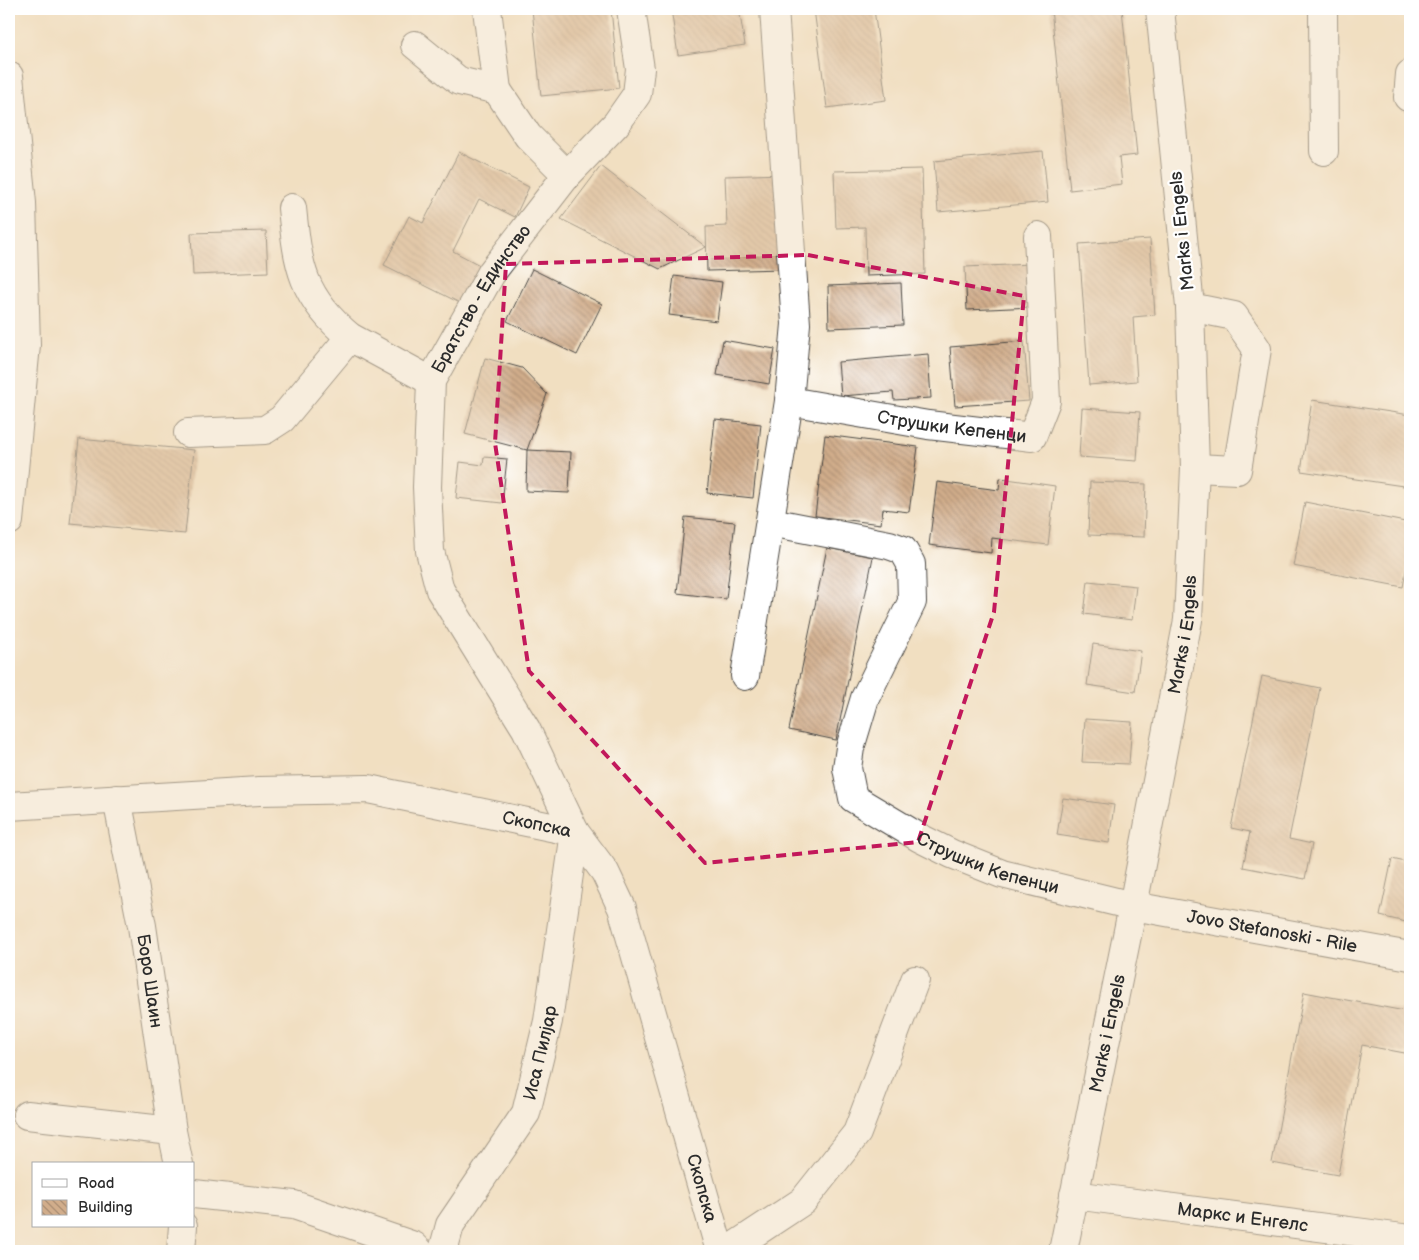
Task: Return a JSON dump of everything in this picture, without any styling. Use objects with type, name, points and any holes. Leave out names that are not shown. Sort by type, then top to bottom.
[{"type":"street","points":[[488,9],[497,90],[528,136],[567,175]]},
{"type":"street","name":"Братство - Единство","points":[[575,832],[526,730],[440,590],[430,551],[427,487],[431,382],[492,272],[567,175],[616,124],[637,94],[640,69],[631,9]]},
{"type":"street","points":[[745,676],[789,401],[796,324],[774,9]]},
{"type":"street","name":"Marks i Engels","points":[[1063,1251],[1133,906],[1188,620],[1196,468],[1190,307],[1160,9]]},
{"type":"street","points":[[1323,9],[1324,151]]},
{"type":"street","points":[[415,45],[459,81],[497,90]]},
{"type":"street","points":[[9,76],[22,203],[26,345],[9,521]]},
{"type":"street","points":[[292,208],[297,255],[310,293],[338,327],[350,337],[431,382]]},
{"type":"street","name":"Струшки Кепенци","points":[[789,401],[928,425],[1032,437],[1046,401],[1038,236]]},
{"type":"street","points":[[1190,307],[1234,316],[1257,349],[1237,470],[1196,468]]},
{"type":"street","points":[[188,433],[265,430],[282,419],[350,337]]},
{"type":"street","name":"Струшки Кепенци","points":[[770,522],[889,545],[903,550],[911,564],[912,602],[865,698],[850,748],[847,768],[853,798],[920,838],[952,854],[1002,874],[1133,906]]},
{"type":"street","name":"Скопска","points":[[9,806],[258,791],[368,789],[575,832],[605,872],[622,908],[720,1251]]},
{"type":"street","name":"Боро Шаин","points":[[117,799],[142,926],[172,1131],[179,1162]]},
{"type":"street","name":"Иса Пилјар","points":[[443,1251],[450,1225],[526,1113],[548,1021],[575,832]]},
{"type":"street","name":"Jovo Stefanoski - Rile","points":[[1133,906],[1410,956]]},
{"type":"street","points":[[727,1251],[803,1201],[857,1133],[915,980]]},
{"type":"street","points":[[27,1115],[172,1131]]},
{"type":"street","points":[[195,1194],[294,1205],[414,1246],[419,1251]]},
{"type":"street","name":"Маркс и Енгелс","points":[[1074,1195],[1410,1239]]},
{"type":"street","points":[[181,1251],[183,1228]]},
{"type":"highlighted area","points":[[808,255],[1024,296],[994,612],[918,842],[705,863],[529,671],[495,443],[506,264]]},
{"type":"building","points":[[532,9],[611,9],[619,88],[541,96]]},
{"type":"building","points":[[671,9],[739,9],[745,45],[678,55]]},
{"type":"building","points":[[814,9],[874,9],[886,100],[827,108]]},
{"type":"building","points":[[1051,9],[1122,9],[1137,155],[1119,157],[1122,184],[1070,190]]},
{"type":"building","points":[[1043,151],[1048,202],[938,212],[934,161]]},
{"type":"building","points":[[459,152],[529,187],[515,217],[479,199],[453,251],[489,270],[470,308],[384,265],[409,216],[423,223]]},
{"type":"building","points":[[601,166],[706,247],[660,269],[561,219]]},
{"type":"building","points":[[922,169],[925,274],[866,276],[865,227],[836,228],[834,171]]},
{"type":"building","points":[[781,174],[783,269],[707,271],[706,227],[727,226],[725,176]]},
{"type":"building","points":[[266,231],[268,272],[193,275],[191,233]]},
{"type":"building","points":[[1150,239],[1155,315],[1133,317],[1137,381],[1089,385],[1079,244]]},
{"type":"building","points":[[1031,264],[1033,307],[967,310],[965,267]]},
{"type":"building","points":[[532,269],[602,304],[577,355],[507,321]]},
{"type":"building","points":[[674,276],[722,282],[717,321],[669,315]]},
{"type":"building","points":[[901,283],[903,325],[829,328],[828,286]]},
{"type":"building","points":[[723,340],[775,349],[769,384],[717,375]]},
{"type":"building","points":[[1024,341],[1029,401],[955,406],[950,347]]},
{"type":"building","points":[[928,354],[931,398],[894,400],[893,392],[841,396],[838,362]]},
{"type":"building","points":[[485,358],[522,368],[547,394],[527,450],[465,434]]},
{"type":"building","points":[[1312,400],[1410,415],[1410,487],[1301,471]]},
{"type":"building","points":[[1082,408],[1140,412],[1137,461],[1079,457]]},
{"type":"building","points":[[715,419],[761,424],[753,498],[707,493]]},
{"type":"building","points":[[825,435],[918,447],[909,512],[883,509],[881,524],[815,516]]},
{"type":"building","points":[[79,439],[194,450],[185,534],[70,523]]},
{"type":"building","points":[[527,450],[571,452],[569,493],[526,491]]},
{"type":"building","points":[[484,457],[507,459],[502,503],[456,498],[460,462],[483,465]]},
{"type":"building","points":[[1000,478],[1055,486],[1048,545],[992,538],[991,553],[929,545],[937,482],[999,490]]},
{"type":"building","points":[[1090,482],[1146,484],[1144,537],[1088,535]]},
{"type":"building","points":[[1305,502],[1410,523],[1410,550],[1403,587],[1293,566]]},
{"type":"building","points":[[685,517],[735,522],[726,599],[677,593]]},
{"type":"building","points":[[827,548],[873,557],[836,740],[789,730]]},
{"type":"building","points":[[1088,581],[1136,586],[1132,620],[1084,614]]},
{"type":"building","points":[[1093,644],[1141,651],[1135,692],[1087,685]]},
{"type":"building","points":[[1262,676],[1320,688],[1289,839],[1312,844],[1305,879],[1243,867],[1250,832],[1231,828]]},
{"type":"building","points":[[1085,719],[1132,722],[1129,764],[1082,762]]},
{"type":"building","points":[[1063,798],[1114,805],[1109,843],[1057,835]]},
{"type":"building","points":[[1392,859],[1410,863],[1410,923],[1380,916]]},
{"type":"building","points":[[1304,992],[1410,1012],[1410,1054],[1362,1045],[1338,1175],[1272,1163]]}]
